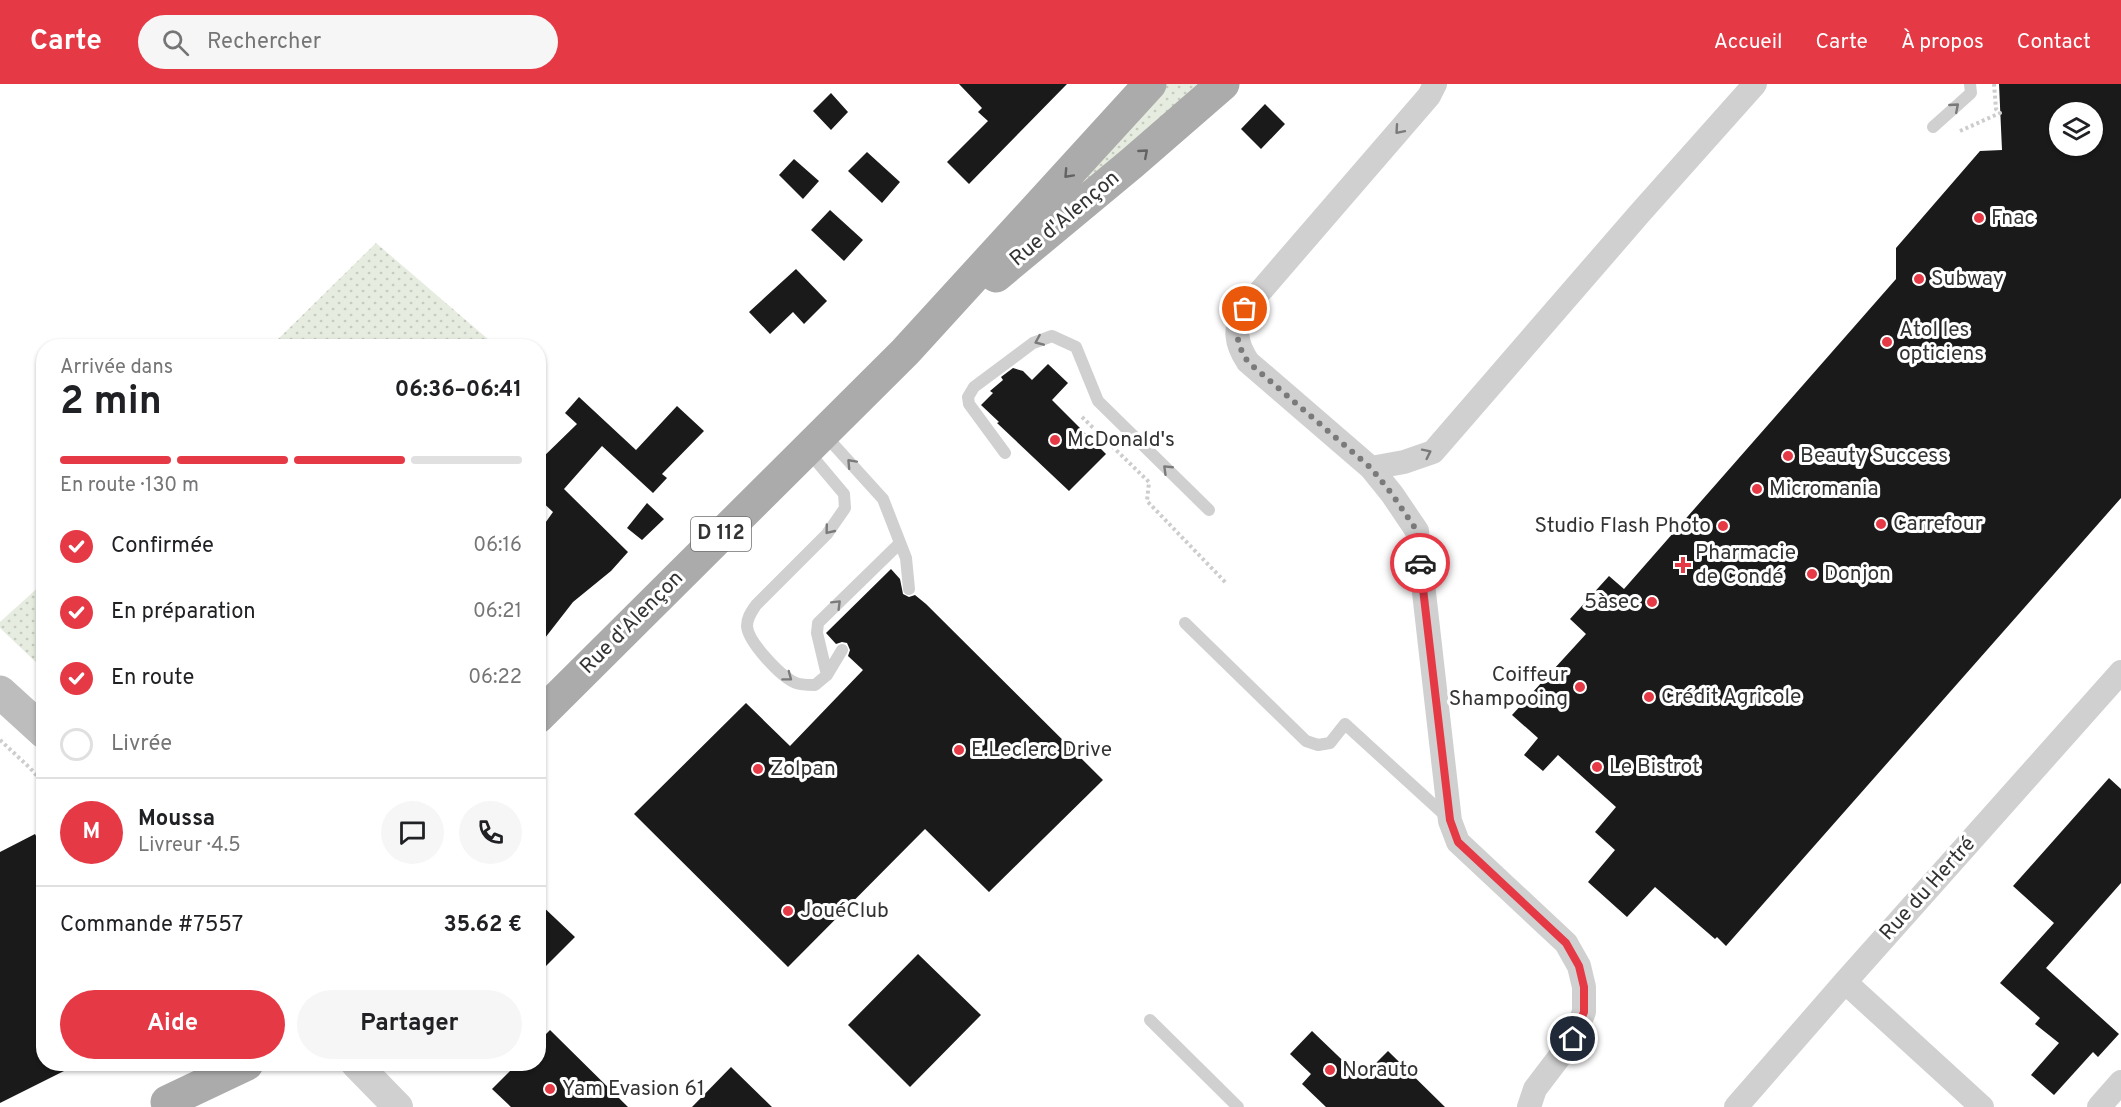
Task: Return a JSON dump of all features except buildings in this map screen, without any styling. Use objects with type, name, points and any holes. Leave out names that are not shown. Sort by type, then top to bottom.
[{"type":"main road","name":"Rue d'Alençon","points":[[546,709],[904,351],[1150,84]]},
{"type":"main road","name":"Rue d'Alençon","points":[[904,351],[1132,163],[1223,84]]},
{"type":"main road","points":[[0,692],[36,725]]},
{"type":"main road","points":[[164,1104],[185,1071]]},
{"type":"main road","points":[[164,1104],[232,1071]]},
{"type":"street","points":[[1435,84],[1429,96],[1245,309],[1237,328],[1237,339],[1248,362],[1371,468],[1417,531],[1450,820],[1458,842],[1566,943],[1579,966],[1584,987],[1584,1012],[1573,1039],[1535,1089],[1529,1107]]},
{"type":"street","points":[[1371,468],[1404,462],[1433,452],[1755,84]]},
{"type":"street","name":"Rue du Hertré","points":[[1736,1107],[2121,672]]},
{"type":"street","points":[[1845,982],[1982,1107]]},
{"type":"street","points":[[361,1071],[398,1107]]},
{"type":"street","points":[[2098,1107],[2119,1087]]},
{"type":"lane","points":[[1933,127],[1971,93],[1970,84]]},
{"type":"lane","points":[[1005,453],[969,404],[968,397],[974,387],[1033,343],[1052,336],[1076,347],[1098,401],[1209,510]]},
{"type":"lane","points":[[815,441],[883,499],[906,558],[909,589]]},
{"type":"lane","points":[[815,441],[844,494],[845,508],[826,534],[756,604],[749,615],[747,627],[751,639],[762,653],[784,675],[797,684],[815,685],[827,675],[842,650]]},
{"type":"lane","points":[[827,675],[817,633],[818,623],[900,543]]},
{"type":"lane","points":[[1185,623],[1306,741],[1318,745],[1330,743],[1345,724],[1450,820]]},
{"type":"lane","points":[[1150,1020],[1238,1107]]},
{"type":"path","points":[[1994,84],[1996,109],[2000,113]]},
{"type":"path","points":[[1082,417],[1149,482],[1147,501],[1227,584]]},
{"type":"path","points":[[0,740],[36,775]]},
{"type":"shaded area","points":[[1155,84],[1202,84],[1072,193]]},
{"type":"shaded area","points":[[376,243],[488,339],[278,339]]},
{"type":"shaded area","points":[[36,589],[36,662],[0,628],[0,622]]},
{"type":"way so far","points":[[1245,309],[1237,328],[1237,339],[1248,362],[1371,468],[1417,531],[1420,563]]},
{"type":"place","name":"Fnac","points":[[1979,218]]},
{"type":"place","name":"Subway","points":[[1919,279]]},
{"type":"place","name":"Atol les opticiens","points":[[1887,342]]},
{"type":"place","name":"McDonald's","points":[[1055,440]]},
{"type":"place","name":"Beauty Success","points":[[1788,456]]},
{"type":"place","name":"Micromania","points":[[1757,489]]},
{"type":"place","name":"Carrefour","points":[[1881,524]]},
{"type":"place","name":"Studio Flash Photo","points":[[1723,526]]},
{"type":"place","name":"Pharmacie de Condé","points":[[1683,565]]},
{"type":"place","name":"Donjon","points":[[1812,574]]},
{"type":"place","name":"5àsec","points":[[1652,602]]},
{"type":"place","name":"Coiffeur Shampooing","points":[[1580,687]]},
{"type":"place","name":"Crédit Agricole","points":[[1649,697]]},
{"type":"place","name":"E.Leclerc Drive","points":[[959,750]]},
{"type":"place","name":"Le Bistrot","points":[[1597,767]]},
{"type":"place","name":"Zolpan","points":[[758,769]]},
{"type":"place","name":"JouéClub","points":[[788,911]]},
{"type":"place","name":"Norauto","points":[[1330,1070]]},
{"type":"place","name":"Yam Evasion 61","points":[[550,1089]]},
{"type":"route","points":[[1420,563],[1442,733],[1450,820],[1458,842],[1566,943],[1579,966],[1584,987],[1584,1012],[1573,1039]]}]
